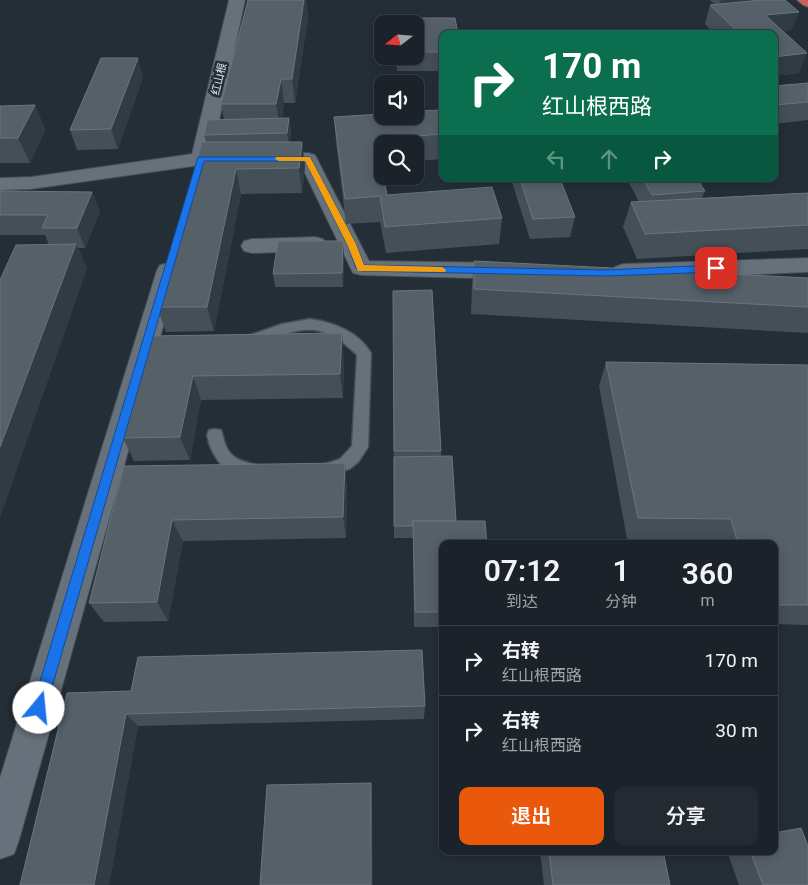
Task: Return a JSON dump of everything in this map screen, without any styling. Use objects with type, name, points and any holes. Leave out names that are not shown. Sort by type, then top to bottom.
[{"type":"street","name":"红山根","points":[[192,188],[201,159],[237,0]]},
{"type":"street","points":[[0,184],[31,183],[201,159],[308,159],[351,244],[361,268],[527,272]]},
{"type":"street","points":[[252,246],[351,244]]},
{"type":"street","points":[[0,840],[154,349],[176,245]]},
{"type":"street","points":[[605,273],[808,265]]},
{"type":"lane","points":[[236,347],[300,325],[322,325],[339,331],[353,341],[364,353],[360,447],[347,464],[336,469],[314,471]]},
{"type":"lane","points":[[215,435],[216,447],[222,457],[232,465],[245,470],[265,470]]},
{"type":"building","points":[[248,0],[304,0],[292,79],[281,79],[276,104],[221,104]]},
{"type":"building","points":[[762,0],[785,0],[799,12],[765,15],[807,53],[778,57],[778,30],[736,30],[710,5]]},
{"type":"building","points":[[424,18],[455,18],[457,30],[439,30],[439,52],[424,52]]},
{"type":"building","points":[[101,58],[138,58],[111,129],[70,130]]},
{"type":"building","points":[[808,83],[808,102],[778,105],[778,86]]},
{"type":"building","points":[[35,105],[18,138],[0,138],[0,106]]},
{"type":"building","points":[[439,110],[439,134],[374,135],[374,185],[385,185],[387,195],[492,187],[502,218],[385,227],[380,196],[345,199],[334,117],[374,114],[374,125],[424,125],[424,111]]},
{"type":"building","points":[[289,118],[287,133],[204,135],[207,120]]},
{"type":"building","points":[[202,142],[302,142],[299,168],[236,169],[207,307],[157,307]]},
{"type":"building","points":[[521,182],[561,182],[575,217],[533,219]]},
{"type":"building","points":[[645,182],[699,182],[705,191],[652,195]]},
{"type":"building","points":[[0,191],[92,192],[77,228],[42,228],[48,215],[0,215]]},
{"type":"building","points":[[808,193],[808,225],[645,234],[631,202]]},
{"type":"building","points":[[278,241],[343,241],[342,273],[273,274]]},
{"type":"building","points":[[76,244],[0,447],[0,280],[16,245]]},
{"type":"building","points":[[474,261],[808,278],[808,307],[474,289]]},
{"type":"building","points":[[432,290],[441,451],[394,451],[393,291]]},
{"type":"building","points":[[342,333],[340,374],[193,376],[180,437],[123,438],[149,336]]},
{"type":"building","points":[[606,362],[808,365],[808,605],[778,605],[778,540],[737,540],[731,519],[638,518]]},
{"type":"building","points":[[452,456],[456,521],[413,521],[413,526],[394,526],[394,457]]},
{"type":"building","points":[[345,463],[343,517],[172,520],[157,602],[89,603],[124,466]]},
{"type":"building","points":[[413,521],[485,521],[487,540],[439,540],[439,612],[415,612]]},
{"type":"building","points":[[422,650],[425,706],[126,714],[94,885],[20,885],[67,693],[131,691],[138,657]]},
{"type":"building","points":[[371,783],[371,885],[260,885],[267,785]]},
{"type":"building","points":[[801,828],[808,846],[808,885],[763,885],[752,855],[778,855],[778,832]]},
{"type":"building","points":[[549,855],[664,855],[670,885],[553,885]]},
{"type":"slow traffic","points":[[279,159],[308,159],[351,244],[361,268],[442,270]]},
{"type":"route","points":[[39,708],[201,159],[308,159],[351,244],[361,268],[605,273],[716,268]]}]
